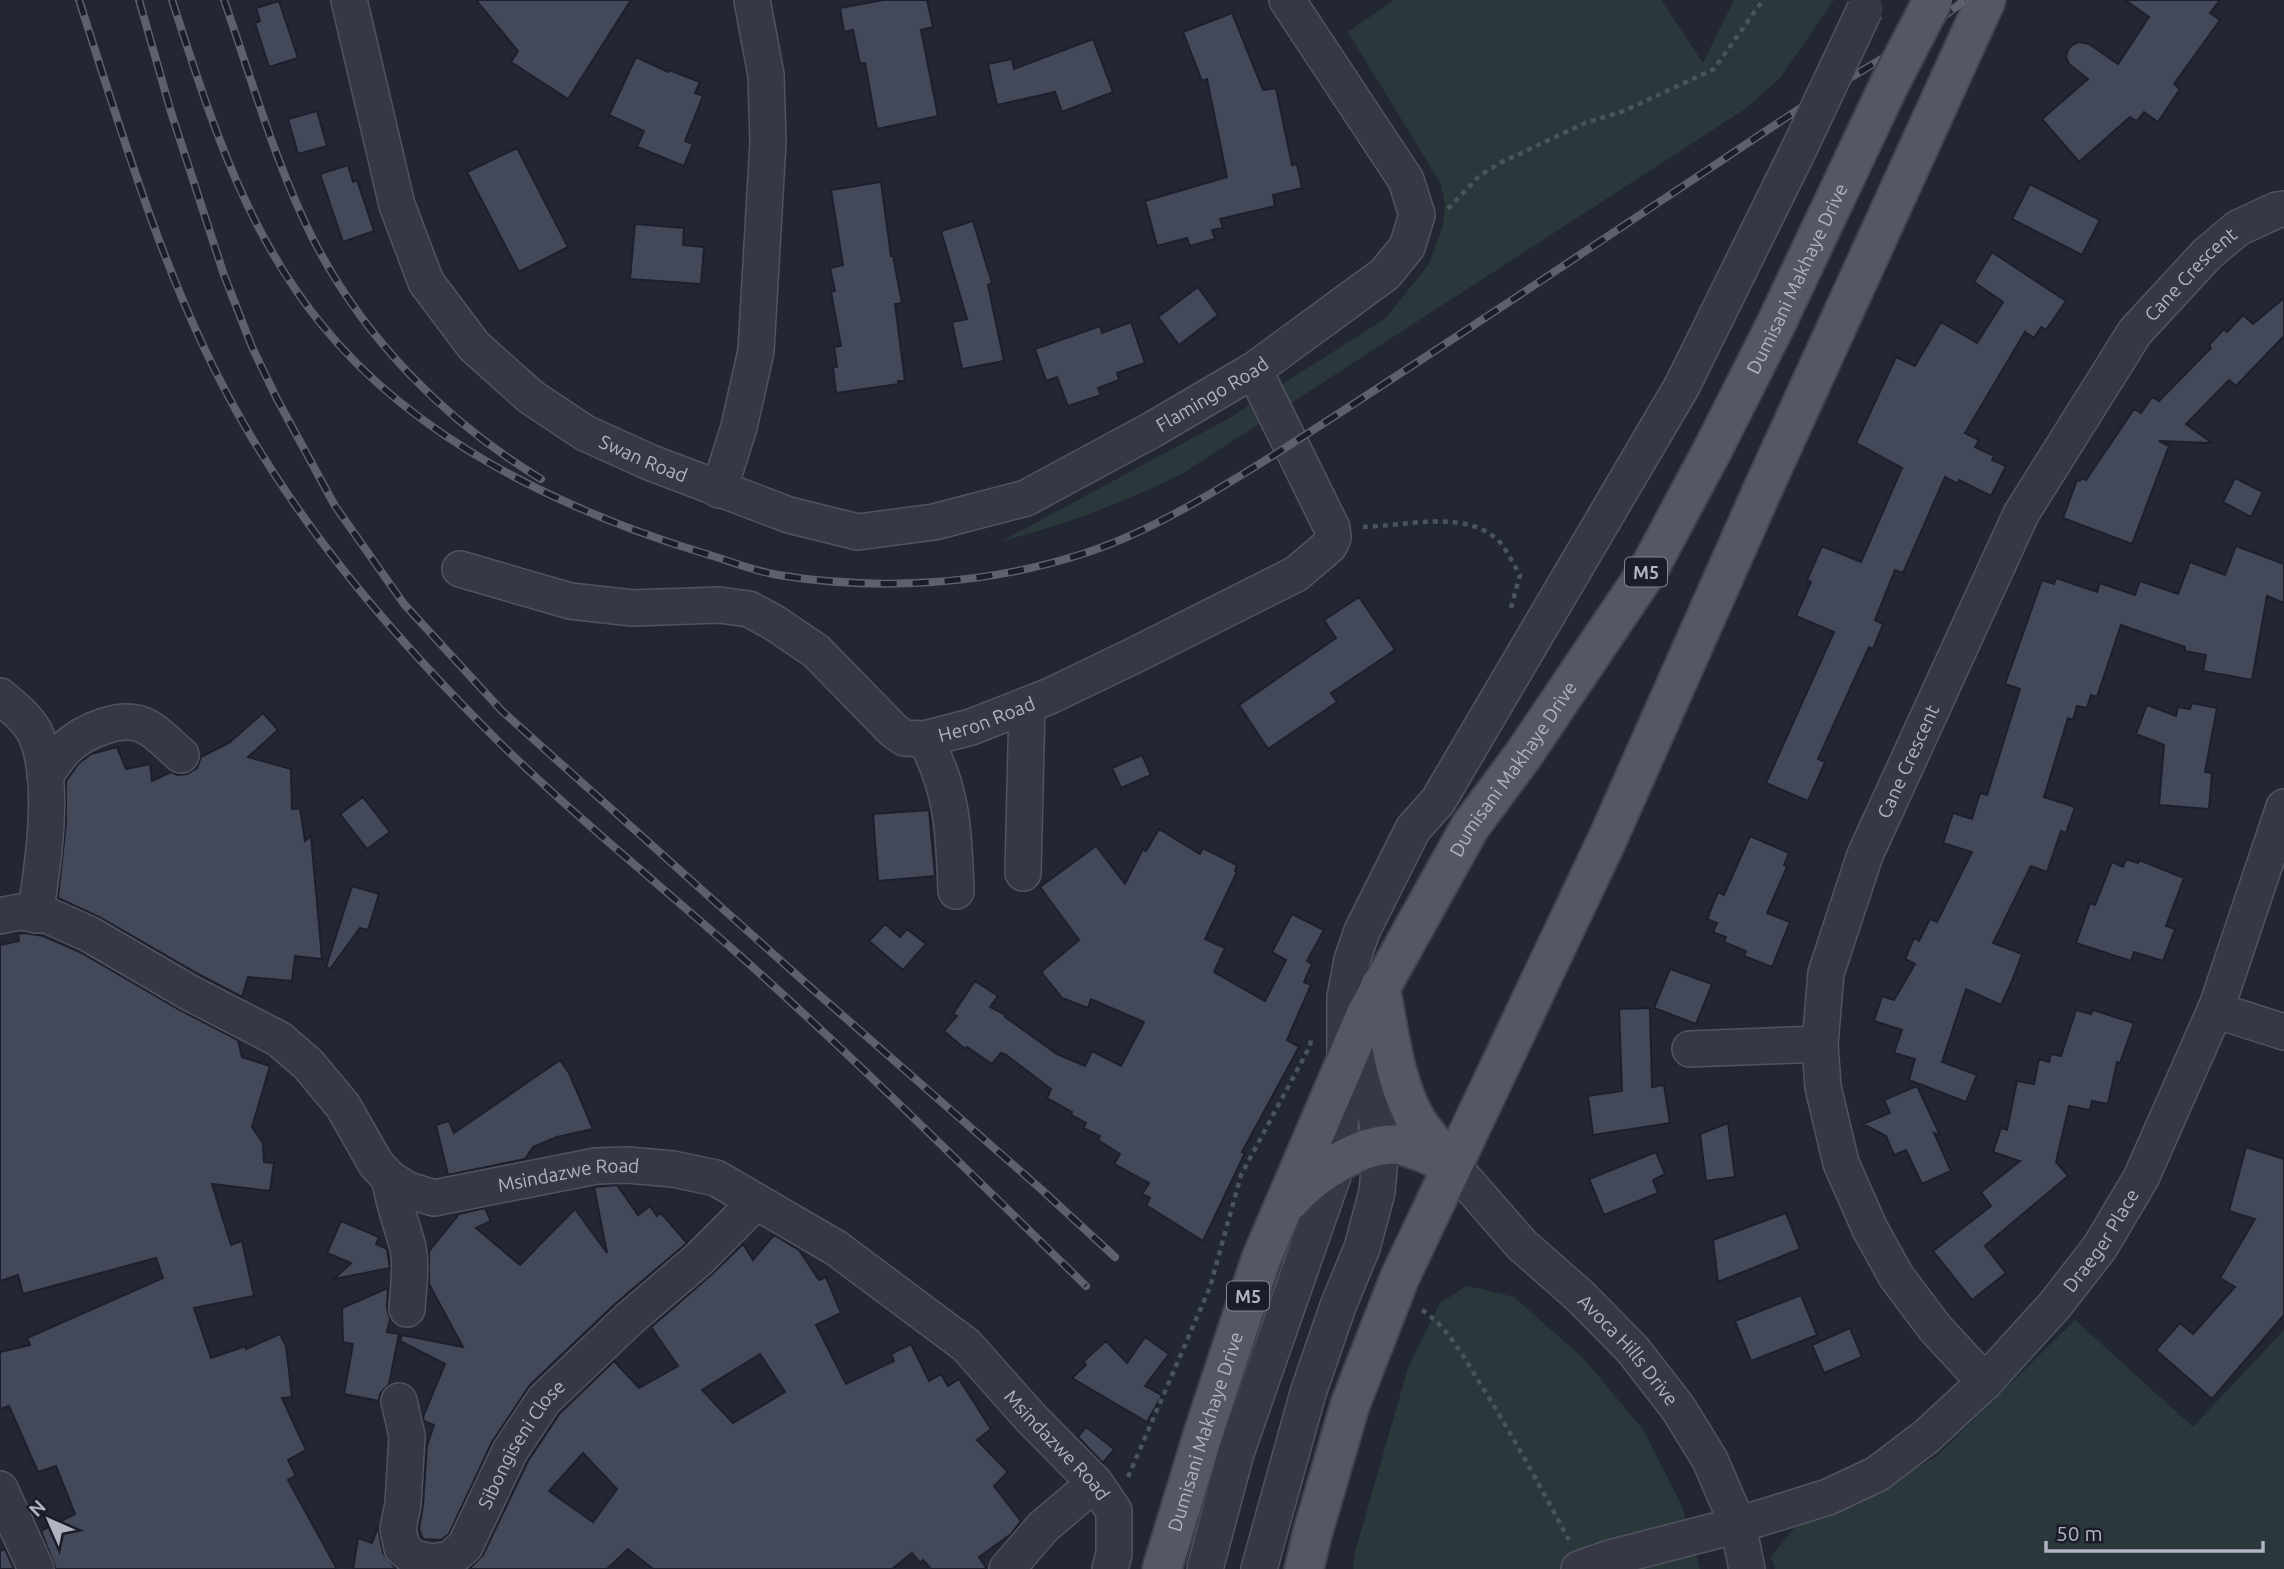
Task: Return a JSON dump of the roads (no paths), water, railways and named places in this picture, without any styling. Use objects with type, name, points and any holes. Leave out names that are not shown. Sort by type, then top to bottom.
[{"type":"main road","name":"Dumisani Makhaye Drive","points":[[1162,1569],[1261,1259],[1373,1000],[1469,827],[1524,754],[1650,566],[1713,449],[1889,85],[1933,0]]},
{"type":"main road","points":[[1313,1558],[1350,1405],[1400,1277],[1607,840],[1762,491],[1981,11]]},
{"type":"main road","points":[[1373,1000],[1408,1104],[1418,1122],[1452,1165]]},
{"type":"main road","points":[[1282,1211],[1302,1188],[1336,1164],[1361,1152],[1398,1145],[1452,1165]]},
{"type":"street","name":"Swan Road","points":[[349,0],[397,205],[426,282],[474,346],[531,397],[585,433],[719,489]]},
{"type":"street","points":[[719,489],[739,427],[756,351],[768,142],[766,75],[752,0]]},
{"type":"street","name":"Flamingo Road","points":[[719,489],[789,515],[858,532],[934,522],[1026,498],[1255,370],[1385,274],[1407,247],[1417,215],[1406,180],[1287,0]]},
{"type":"street","points":[[1205,1569],[1236,1453],[1327,1199],[1336,1164],[1345,1061],[1347,981],[1362,931],[1413,829],[1438,801],[1682,386],[1867,5]]},
{"type":"street","name":"Cane Crescent","points":[[1985,1382],[1935,1328],[1896,1276],[1870,1229],[1841,1163],[1823,1087],[1820,1044],[1826,973],[1865,855],[2021,514],[2135,332],[2207,254],[2238,228],[2284,209]]},
{"type":"street","name":"Heron Road","points":[[460,569],[570,601],[633,608],[719,605],[749,610],[773,622],[816,652],[893,730],[904,738],[925,739],[971,727],[1027,705],[1135,655],[1296,574],[1329,546],[1333,538],[1332,528],[1255,370]]},
{"type":"street","points":[[0,696],[19,712],[33,729],[45,776],[44,860],[35,915]]},
{"type":"street","points":[[1023,873],[1027,705]]},
{"type":"street","points":[[45,776],[66,748],[87,734],[122,723],[131,722],[146,726],[181,755]]},
{"type":"street","points":[[925,739],[939,765],[947,793],[953,830],[956,891]]},
{"type":"street","points":[[1259,1569],[1308,1394],[1372,1215],[1381,1147],[1367,1055],[1373,1000],[1369,976],[1431,836],[1438,801]]},
{"type":"street","name":"Draeger Place","points":[[1581,1568],[1828,1497],[1877,1475],[1927,1436],[1985,1382],[2055,1305],[2100,1247],[2141,1178],[2215,1010],[2284,807]]},
{"type":"street","name":"Msindazwe Road","points":[[0,916],[19,912],[49,916],[89,934],[190,993],[279,1039],[308,1064],[343,1106],[376,1164],[390,1179],[408,1190],[434,1198],[596,1166],[627,1164],[673,1169],[716,1178],[836,1248],[966,1345],[1095,1483],[1114,1511],[1114,1554],[1110,1569]]},
{"type":"street","points":[[2215,1010],[2284,1032]]},
{"type":"street","points":[[1690,1049],[1820,1044]]},
{"type":"street","name":"Avoca Hills Drive","points":[[1452,1165],[1522,1245],[1581,1297],[1633,1349],[1678,1408],[1704,1450],[1738,1525],[1747,1569]]},
{"type":"street","points":[[390,1179],[395,1209],[408,1250],[407,1309]]},
{"type":"street","name":"Sibongiseni Close","points":[[399,1401],[407,1436],[404,1492],[398,1529],[402,1548],[414,1558],[433,1562],[450,1559],[465,1546],[510,1451],[544,1400],[629,1319],[698,1261],[756,1202]]},
{"type":"street","points":[[1007,1569],[1043,1527],[1095,1483]]},
{"type":"street","points":[[0,1489],[36,1569]]},
{"type":"railway","points":[[79,0],[150,215],[191,320],[215,371],[269,466],[361,592],[430,671],[503,746],[790,1001],[1086,1286]]},
{"type":"railway","points":[[139,0],[171,112],[224,275],[252,347],[335,506],[404,604],[502,711],[1115,1257]]},
{"type":"railway","points":[[172,0],[215,128],[250,210],[271,250],[322,325],[359,366],[401,403],[447,437],[495,466],[546,493],[651,536],[769,573],[815,580],[892,584],[968,579],[1043,565],[1104,546],[1177,512],[1224,486],[1365,397],[1805,105],[1906,44],[1965,0]]},
{"type":"railway","points":[[224,0],[299,210],[334,276],[357,311],[382,344],[440,404],[472,431],[541,479]]}]
